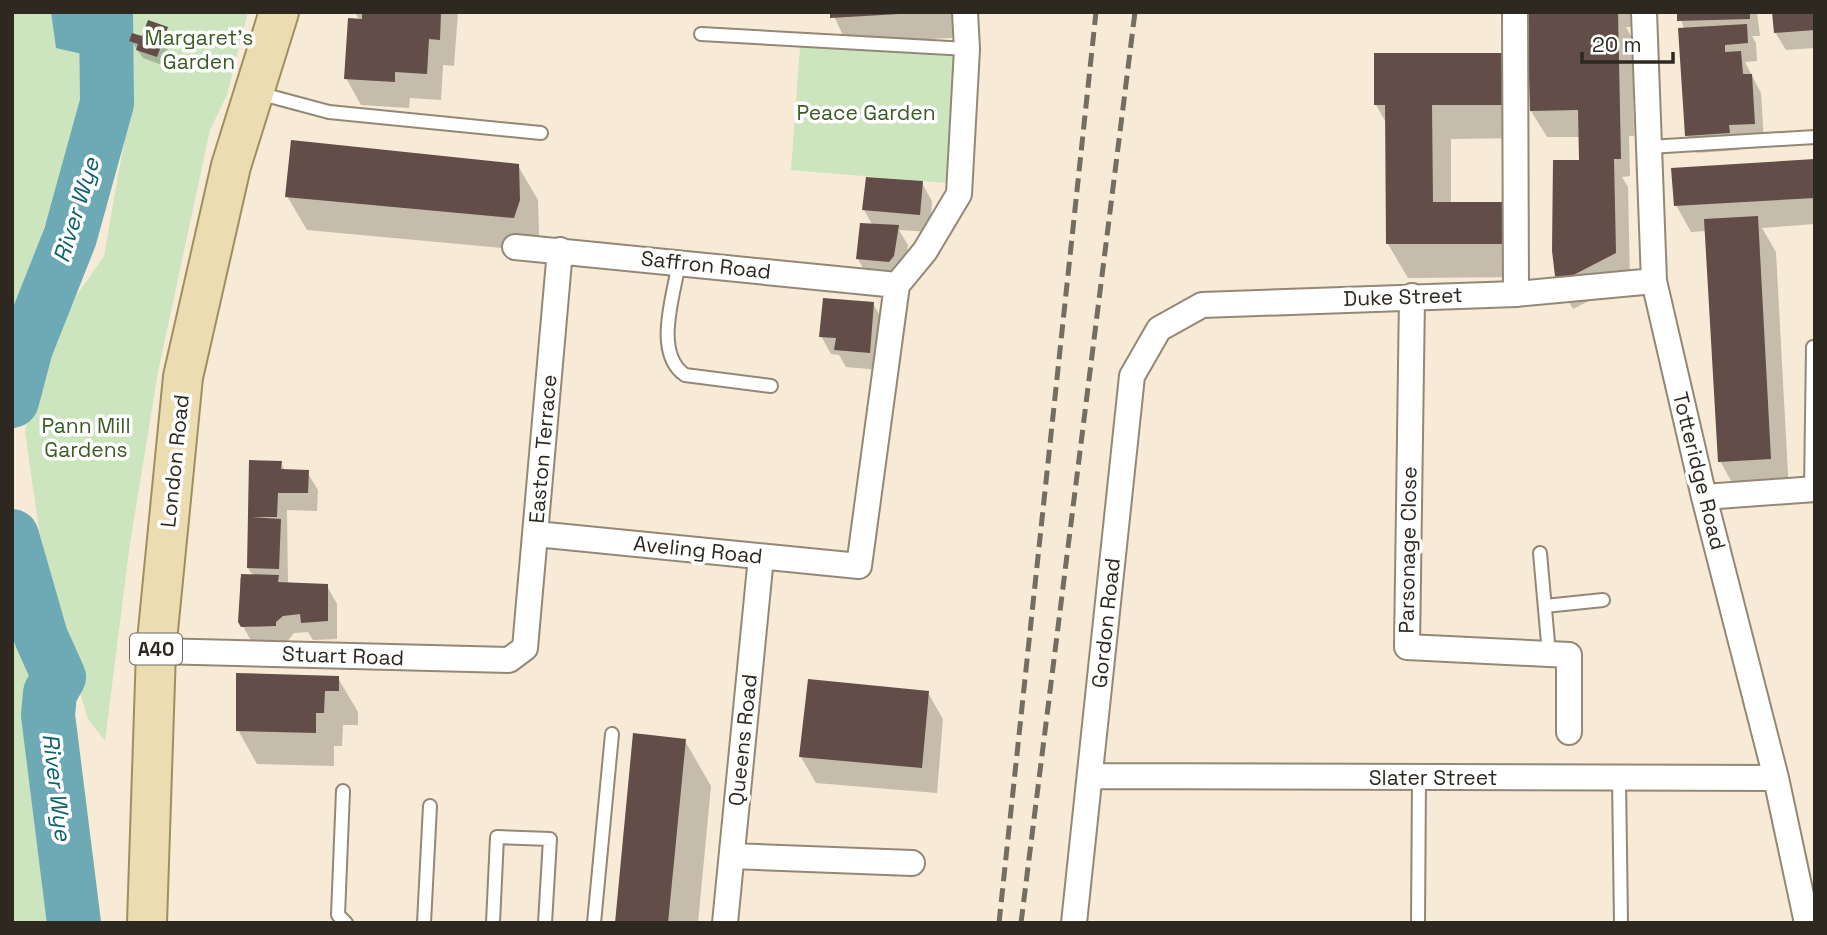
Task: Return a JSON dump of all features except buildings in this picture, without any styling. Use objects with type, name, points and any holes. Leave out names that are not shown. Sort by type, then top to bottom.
[{"type":"main road","name":"London Road","points":[[147,923],[156,651],[183,377],[231,166],[279,12]]},
{"type":"street","points":[[897,285],[925,251],[959,194],[967,49],[965,12]]},
{"type":"street","points":[[1515,12],[1516,294]]},
{"type":"street","name":"Totteridge Road","points":[[1644,12],[1654,281],[1704,497],[1776,778],[1807,923]]},
{"type":"street","name":"Saffron Road","points":[[515,247],[897,285]]},
{"type":"street","name":"Easton Terrace","points":[[525,648],[560,250]]},
{"type":"street","name":"Duke Street","points":[[1158,329],[1202,305],[1516,294],[1654,281]]},
{"type":"street","name":"Aveling Road","points":[[536,534],[859,566],[897,285]]},
{"type":"street","name":"Parsonage Close","points":[[1412,296],[1407,647],[1549,654]]},
{"type":"street","name":"Gordon Road","points":[[1074,923],[1132,376],[1158,329]]},
{"type":"street","points":[[1704,497],[1813,489]]},
{"type":"street","name":"Queens Road","points":[[725,923],[761,557]]},
{"type":"street","name":"Stuart Road","points":[[156,651],[509,660],[525,648]]},
{"type":"street","points":[[1549,654],[1569,655],[1569,732]]},
{"type":"street","name":"Slater Street","points":[[1090,776],[1776,778]]},
{"type":"street","points":[[732,856],[912,863]]},
{"type":"lane","points":[[701,34],[967,49]]},
{"type":"lane","points":[[254,93],[329,112],[541,133]]},
{"type":"lane","points":[[1649,147],[1815,137]]},
{"type":"lane","points":[[680,262],[667,351],[674,367],[685,374],[771,386]]},
{"type":"lane","points":[[1813,348],[1813,489]]},
{"type":"lane","points":[[1540,554],[1549,654]]},
{"type":"lane","points":[[1545,606],[1603,600]]},
{"type":"lane","points":[[594,923],[612,734]]},
{"type":"lane","points":[[1418,923],[1419,778]]},
{"type":"lane","points":[[1619,778],[1621,923]]},
{"type":"lane","points":[[342,791],[338,915],[346,923]]},
{"type":"lane","points":[[424,923],[430,806]]},
{"type":"lane","points":[[493,923],[497,837],[550,839],[545,923]]},
{"type":"green space","name":"Pann Mill Gardens","points":[[12,12],[248,12],[227,95],[210,130],[158,372],[130,544],[105,741],[88,719],[73,670],[39,530],[25,432],[38,372],[70,305],[104,256],[131,102],[90,99],[84,104],[12,327]]},
{"type":"green space","name":"Peace Garden","points":[[800,46],[954,54],[946,183],[791,170]]},
{"type":"green space","points":[[12,561],[33,618],[70,923],[12,923]]},
{"type":"water","points":[[51,12],[128,13],[108,60],[56,48]]},
{"type":"waterway","name":"River Wye","points":[[12,401],[26,348],[70,237],[107,103],[106,12]]},
{"type":"waterway","name":"River Wye","points":[[12,536],[41,637],[59,677],[50,693],[48,715],[74,923]]},
{"type":"railway","points":[[999,923],[1096,12]]},
{"type":"railway","points":[[1021,923],[1135,12]]},
{"type":"park label","name":"Margaret's Garden","points":[[199,50]]}]
